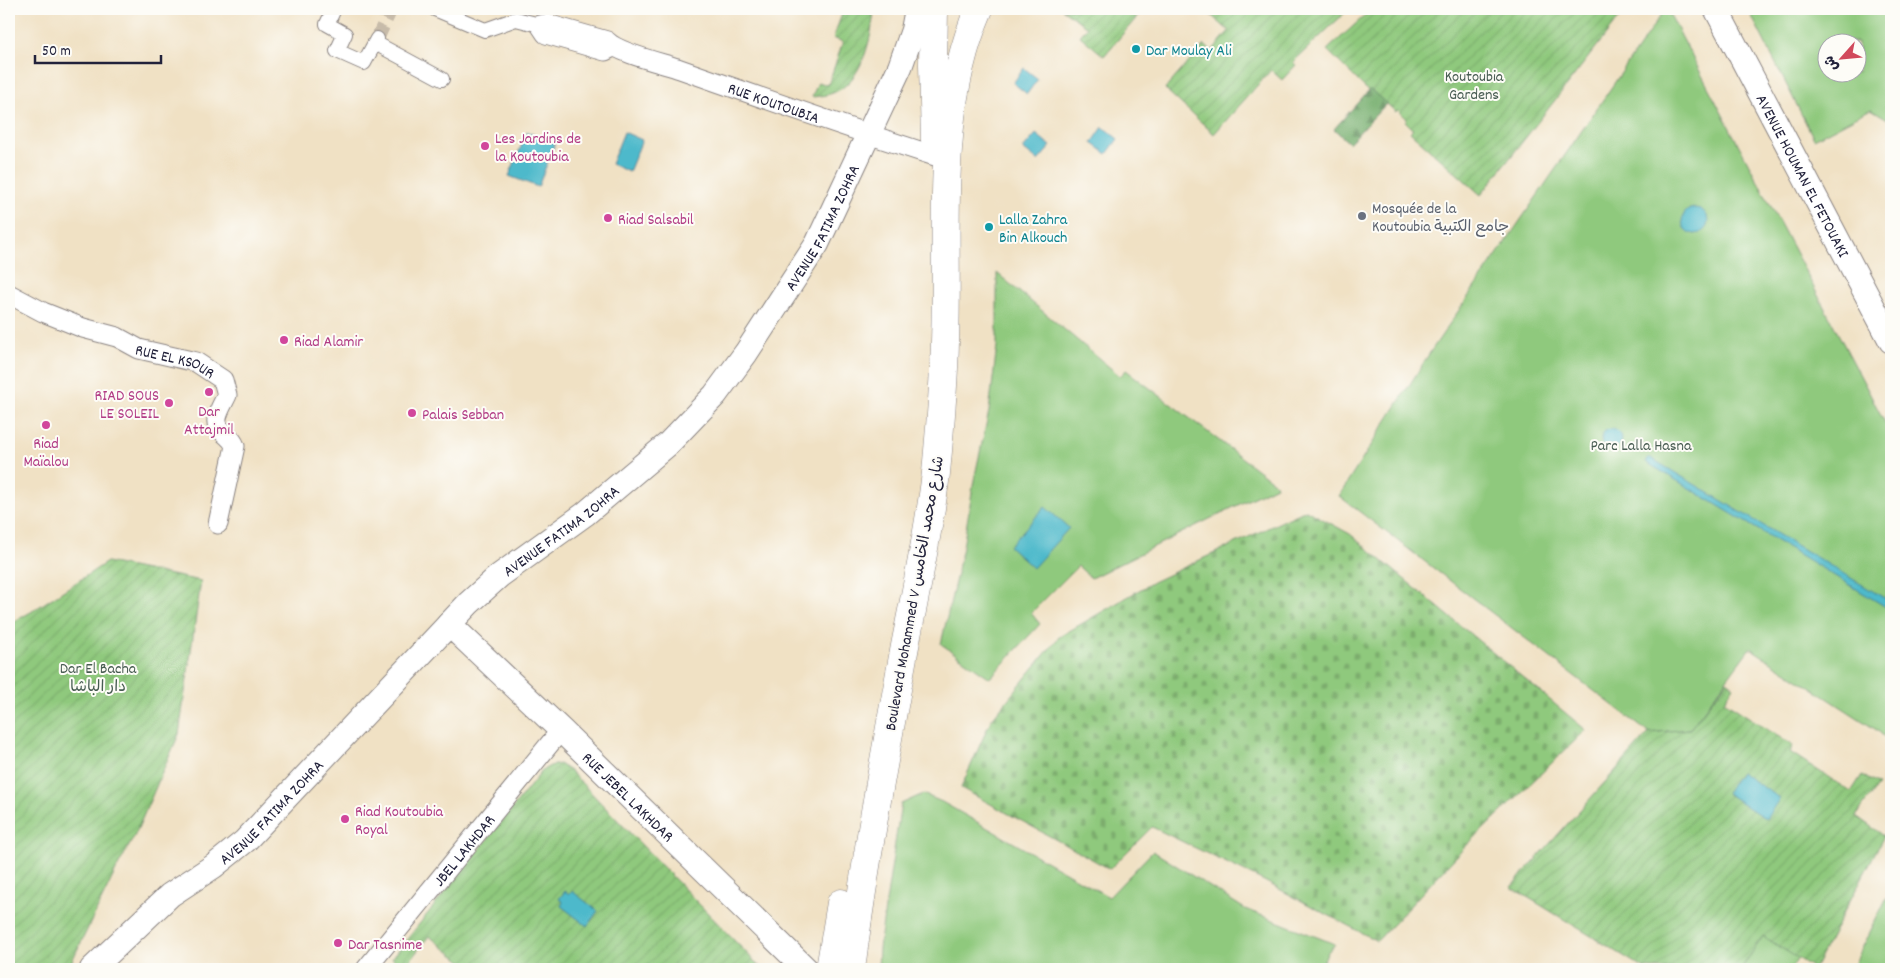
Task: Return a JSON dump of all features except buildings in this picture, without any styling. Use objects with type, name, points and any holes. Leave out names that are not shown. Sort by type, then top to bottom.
[{"type":"main road","name":"Boulevard Mohammed V شارع محمد الخامس","points":[[830,969],[914,499],[927,381],[928,283],[935,156],[934,9]]},
{"type":"main road","name":"Boulevard Mohammed V شارع محمد الخامس","points":[[851,969],[884,758],[935,475],[945,342],[946,169],[954,94],[970,30],[979,9]]},
{"type":"street","points":[[334,9],[327,24],[345,34],[337,51],[364,62],[376,41],[442,78]]},
{"type":"street","name":"RUE KOUTOUBIA","points":[[435,9],[485,30],[516,19],[540,25],[546,34],[605,51],[613,47],[867,135],[935,156]]},
{"type":"street","name":"AVENUE FATIMA ZOHRA","points":[[92,969],[170,895],[214,866],[245,840],[448,624],[499,576],[585,514],[661,451],[715,394],[746,353],[817,244],[900,67],[914,30],[917,9]]},
{"type":"street","name":"AVENUE HOUMAN EL FETOUAKI","points":[[1716,9],[1891,341]]},
{"type":"street","name":"RUE EL KSOUR","points":[[9,294],[44,312],[83,328],[117,336],[139,349],[196,362],[223,380],[228,392],[217,417],[217,425],[220,430],[232,438],[235,446],[218,524]]},
{"type":"street","name":"RUE JEBEL LAKHDAR","points":[[448,624],[561,730],[806,969]]},
{"type":"street","name":"JBEL LAKHDAR","points":[[366,969],[561,730]]},
{"type":"green space","points":[[844,9],[874,9],[869,43],[861,65],[848,83],[839,90],[823,96],[812,97],[818,82],[828,85],[843,42],[833,38]]},
{"type":"green space","points":[[1062,9],[1144,9],[1104,56],[1080,36],[1087,27]]},
{"type":"green space","points":[[1204,9],[1349,9],[1293,62],[1296,65],[1282,80],[1271,70],[1214,134],[1165,89],[1204,45],[1212,51],[1229,31]]},
{"type":"green space","name":"Koutoubia Gardens","points":[[1372,9],[1626,9],[1481,195],[1410,132],[1413,129],[1398,110],[1396,112],[1370,89],[1368,91],[1327,50]]},
{"type":"green space","name":"Parc Lalla Hasna","points":[[1665,9],[1667,9],[1891,434],[1891,743],[1878,731],[1750,648],[1690,729],[1649,733],[1339,496],[1431,351]]},
{"type":"green space","points":[[1748,9],[1891,9],[1891,121],[1871,109],[1814,139]]},
{"type":"green space","points":[[1370,89],[1387,103],[1349,143],[1334,129]]},
{"type":"green space","points":[[997,273],[1120,376],[1126,370],[1275,483],[1276,486],[1091,578],[1078,566],[1031,613],[1040,624],[990,678],[941,644],[963,547],[974,480],[989,411],[997,346]]},
{"type":"green space","points":[[1306,510],[1350,534],[1586,730],[1464,848],[1377,941],[1264,881],[1152,827],[1110,869],[961,788],[991,720],[1059,637],[1153,582]]},
{"type":"green space","name":"Dar El Bacha دار الباشا","points":[[107,562],[201,581],[179,734],[135,835],[68,969],[9,969],[9,624],[31,612]]},
{"type":"green space","points":[[1727,681],[1734,686],[1724,701],[1793,746],[1790,752],[1851,792],[1862,775],[1878,785],[1856,816],[1884,836],[1814,969],[1763,936],[1741,969],[1645,969],[1511,887],[1649,733],[1690,729]]},
{"type":"green space","points":[[559,764],[570,771],[762,969],[472,969],[429,936],[404,968],[392,958],[543,770]]},
{"type":"green space","points":[[923,794],[942,802],[1109,897],[1153,851],[1245,909],[1335,944],[1327,953],[1320,969],[878,969],[879,948],[901,804]]},
{"type":"green space","points":[[1887,897],[1891,901],[1891,969],[1852,969]]},
{"type":"green space","points":[[1763,936],[1798,958],[1791,969],[1741,969]]},
{"type":"water","points":[[1024,68],[1038,79],[1027,94],[1013,83]]},
{"type":"water","points":[[1103,127],[1118,139],[1107,154],[1092,143]]},
{"type":"water","points":[[527,132],[555,143],[538,187],[509,176]]},
{"type":"water","points":[[624,132],[642,140],[629,172],[611,164]]},
{"type":"water","points":[[1036,134],[1051,146],[1038,161],[1023,149]]},
{"type":"water","points":[[1695,208],[1704,212],[1708,221],[1704,230],[1695,234],[1686,230],[1682,221],[1686,212]]},
{"type":"water","points":[[1611,429],[1618,432],[1621,439],[1618,446],[1611,449],[1604,446],[1601,439],[1604,432]]},
{"type":"water","points":[[1649,457],[1891,602],[1891,610],[1646,462]]},
{"type":"water","points":[[1045,507],[1069,528],[1033,568],[1009,546]]},
{"type":"water","points":[[1740,772],[1780,798],[1766,819],[1726,793]]},
{"type":"water","points":[[565,891],[569,894],[572,891],[598,911],[587,926],[561,906],[563,902],[559,899]]},
{"type":"tunnel","points":[[377,39],[391,9]]},
{"type":"place","name":"Dar Moulay Ali","points":[[1136,49]]},
{"type":"place","name":"Les Jardins de la Koutoubia","points":[[485,146]]},
{"type":"place","name":"Mosquée de la Koutoubia جامع الكتبية","points":[[1362,216]]},
{"type":"place","name":"Riad Salsabil","points":[[608,218]]},
{"type":"place","name":"Lalla Zahra Bin Alkouch","points":[[989,227]]},
{"type":"place","name":"Riad Alamir","points":[[284,340]]},
{"type":"place","name":"Dar Attajmil","points":[[209,392]]},
{"type":"place","name":"RIAD SOUS LE SOLEIL","points":[[169,403]]},
{"type":"place","name":"Palais Sebban","points":[[412,413]]},
{"type":"place","name":"Riad Maïalou","points":[[46,425]]},
{"type":"place","name":"Riad Koutoubia Royal","points":[[345,819]]},
{"type":"place","name":"Dar Tasnime","points":[[338,943]]}]
